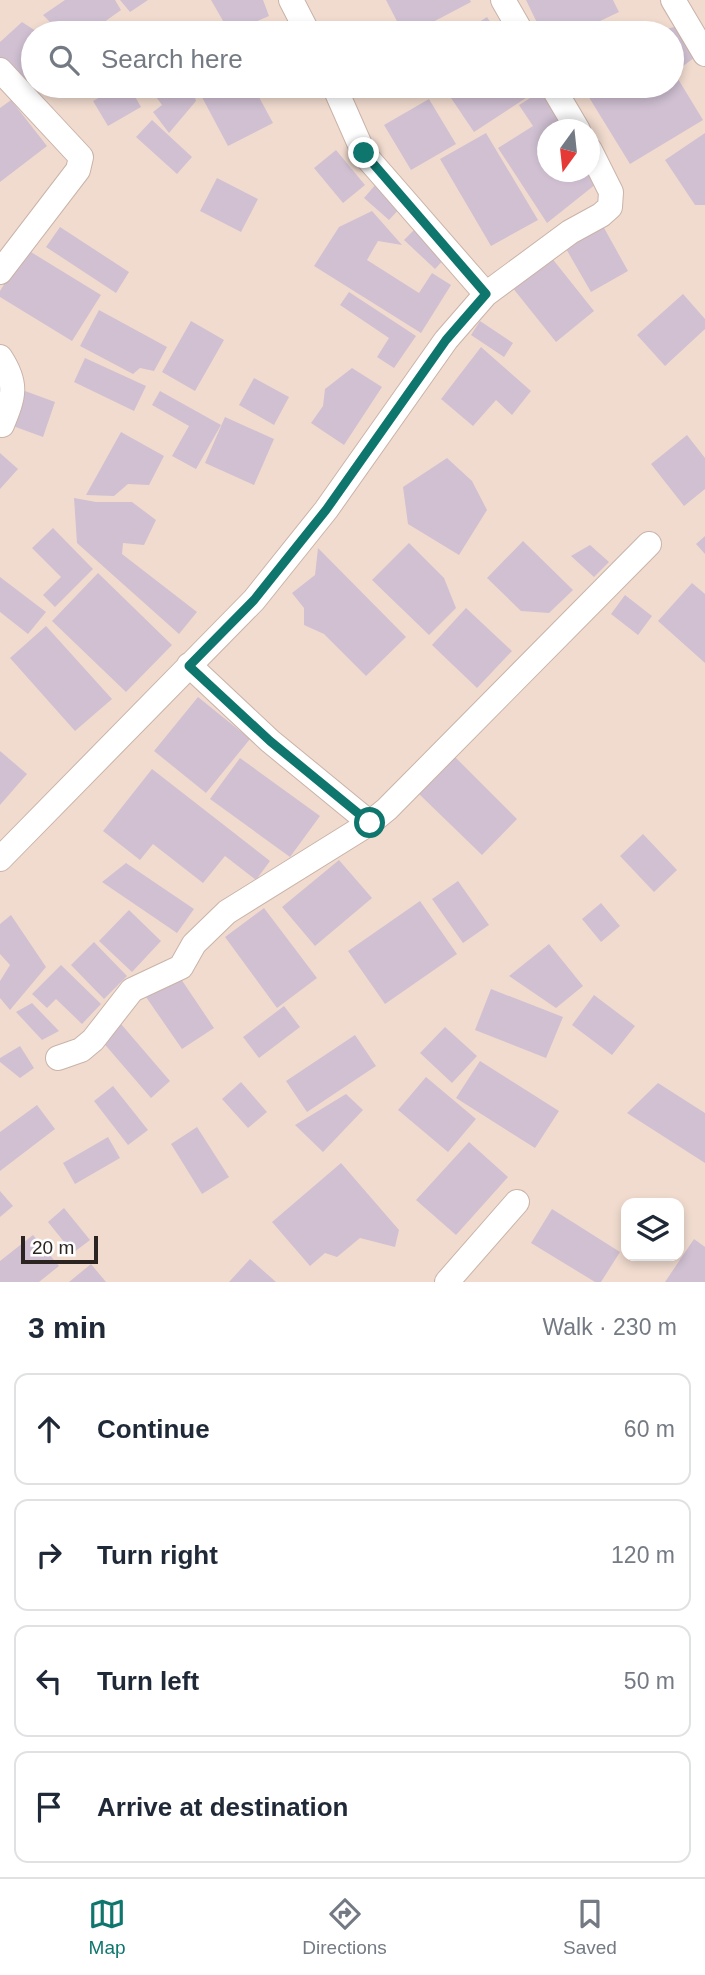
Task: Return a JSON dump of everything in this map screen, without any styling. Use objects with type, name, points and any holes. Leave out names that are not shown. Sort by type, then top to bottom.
[{"type":"street","points":[[291,0],[302,21]]},
{"type":"street","points":[[503,0],[515,21]]},
{"type":"street","points":[[673,0],[705,54]]},
{"type":"street","points":[[0,70],[21,92]]},
{"type":"street","points":[[0,272],[78,170],[82,157],[26,98]]},
{"type":"street","points":[[339,98],[364,153],[486,294]]},
{"type":"street","points":[[559,98],[572,119]]},
{"type":"street","points":[[0,859],[254,600],[326,510],[446,340],[486,294],[570,232],[610,207],[611,192],[600,170]]},
{"type":"street","points":[[0,357],[13,384],[12,401],[2,425]]},
{"type":"street","points":[[58,1058],[81,1050],[93,1040],[132,990],[181,967],[194,944],[227,912],[370,823],[387,809],[649,544]]},
{"type":"street","points":[[189,666],[270,741],[370,823]]},
{"type":"street","points":[[446,1282],[517,1202]]},
{"type":"building","points":[[65,0],[115,0],[121,10],[106,21],[49,21],[43,15]]},
{"type":"building","points":[[120,0],[148,0],[130,12]]},
{"type":"building","points":[[211,0],[263,0],[269,16],[258,21],[223,21]]},
{"type":"building","points":[[386,0],[471,2],[435,21],[397,21]]},
{"type":"building","points":[[526,0],[613,0],[619,12],[600,21],[536,21]]},
{"type":"building","points":[[21,23],[21,76],[0,57],[0,42]]},
{"type":"building","points":[[684,34],[699,54],[684,65]]},
{"type":"building","points":[[684,89],[703,120],[630,164],[589,98],[684,98]]},
{"type":"building","points":[[98,98],[136,98],[141,107],[108,126],[93,101]]},
{"type":"building","points":[[157,98],[195,98],[196,101],[169,133],[153,112],[162,105]]},
{"type":"building","points":[[202,98],[259,98],[273,123],[228,146]]},
{"type":"building","points":[[451,98],[526,98],[474,132]]},
{"type":"building","points":[[530,98],[550,98],[557,119],[537,119],[537,182],[596,184],[547,223],[498,148],[533,126],[519,105]]},
{"type":"building","points":[[429,99],[456,144],[411,170],[384,125]]},
{"type":"building","points":[[11,100],[47,146],[0,182],[0,108]]},
{"type":"building","points":[[152,120],[192,157],[177,174],[136,137]]},
{"type":"building","points":[[486,133],[538,220],[491,246],[440,159]]},
{"type":"building","points":[[705,133],[705,205],[695,205],[665,160]]},
{"type":"building","points":[[336,150],[365,185],[343,203],[314,168]]},
{"type":"building","points":[[217,178],[258,199],[241,232],[200,211]]},
{"type":"building","points":[[376,184],[402,206],[389,220],[364,198]]},
{"type":"building","points":[[372,211],[402,245],[378,241],[367,260],[419,293],[432,273],[451,285],[421,333],[314,266],[339,227]]},
{"type":"building","points":[[418,226],[448,255],[435,269],[404,240]]},
{"type":"building","points":[[603,226],[628,271],[591,292],[565,247]]},
{"type":"building","points":[[60,227],[129,272],[116,293],[46,247]]},
{"type":"building","points":[[26,249],[101,295],[72,341],[0,297],[0,291]]},
{"type":"building","points":[[551,257],[594,311],[556,342],[512,287]]},
{"type":"building","points":[[349,292],[416,336],[394,368],[377,357],[389,338],[340,305]]},
{"type":"building","points":[[683,294],[705,319],[705,329],[665,366],[637,335]]},
{"type":"building","points":[[99,310],[167,347],[154,371],[140,368],[133,374],[80,346]]},
{"type":"building","points":[[191,321],[224,340],[195,391],[162,372]]},
{"type":"building","points":[[480,321],[513,343],[504,357],[471,335]]},
{"type":"building","points":[[481,347],[531,391],[512,415],[496,400],[473,426],[441,399]]},
{"type":"building","points":[[85,358],[146,386],[134,411],[74,382]]},
{"type":"building","points":[[352,368],[382,387],[344,445],[311,423],[323,406],[325,389]]},
{"type":"building","points":[[254,378],[289,397],[274,425],[239,405]]},
{"type":"building","points":[[25,391],[55,402],[43,437],[13,426]]},
{"type":"building","points":[[160,391],[221,425],[196,469],[172,456],[189,426],[152,405]]},
{"type":"building","points":[[225,417],[274,439],[254,485],[205,463]]},
{"type":"building","points":[[121,432],[164,456],[149,485],[128,484],[114,496],[86,495]]},
{"type":"building","points":[[687,435],[705,458],[705,489],[684,506],[651,464]]},
{"type":"building","points":[[0,453],[18,469],[0,489]]},
{"type":"building","points":[[447,458],[472,481],[487,510],[459,555],[408,524],[403,487]]},
{"type":"building","points":[[74,498],[96,502],[132,502],[156,520],[144,545],[123,543],[122,554],[197,612],[179,634],[77,543]]},
{"type":"building","points":[[53,528],[93,569],[55,607],[43,595],[61,577],[32,548]]},
{"type":"building","points":[[705,536],[705,554],[696,544]]},
{"type":"building","points":[[523,541],[573,590],[549,613],[521,611],[487,578]]},
{"type":"building","points":[[409,543],[444,578],[456,608],[429,635],[372,580]]},
{"type":"building","points":[[590,545],[609,562],[594,577],[571,556]]},
{"type":"building","points":[[318,548],[406,637],[366,676],[324,634],[304,625],[304,608],[292,593],[315,575]]},
{"type":"building","points":[[98,573],[172,645],[126,692],[52,621]]},
{"type":"building","points":[[0,577],[46,612],[28,634],[0,612]]},
{"type":"building","points":[[692,583],[705,594],[705,663],[658,621]]},
{"type":"building","points":[[625,595],[652,616],[638,635],[611,614]]},
{"type":"building","points":[[466,608],[512,651],[477,688],[432,645]]},
{"type":"building","points":[[46,626],[112,699],[75,731],[10,658]]},
{"type":"building","points":[[198,697],[250,739],[206,793],[154,751]]},
{"type":"building","points":[[0,751],[27,774],[0,805]]},
{"type":"building","points":[[454,756],[517,819],[482,855],[418,793]]},
{"type":"building","points":[[240,758],[320,816],[290,857],[210,799]]},
{"type":"building","points":[[152,769],[270,861],[256,880],[225,856],[203,883],[153,844],[140,860],[103,831]]},
{"type":"building","points":[[643,834],[677,870],[654,892],[620,856]]},
{"type":"building","points":[[339,860],[372,898],[315,946],[282,907]]},
{"type":"building","points":[[126,863],[194,909],[177,933],[102,882]]},
{"type":"building","points":[[458,881],[489,925],[463,943],[432,899]]},
{"type":"building","points":[[420,901],[457,954],[385,1004],[348,951]]},
{"type":"building","points":[[601,903],[620,926],[601,942],[582,919]]},
{"type":"building","points":[[264,908],[317,978],[277,1008],[225,937]]},
{"type":"building","points":[[129,910],[161,941],[132,972],[99,941]]},
{"type":"building","points":[[11,915],[46,967],[10,1010],[0,998],[0,981],[10,965],[0,954],[0,924]]},
{"type":"building","points":[[94,942],[127,976],[104,999],[71,965]]},
{"type":"building","points":[[549,944],[583,986],[556,1008],[509,976]]},
{"type":"building","points":[[61,965],[101,1004],[82,1024],[56,999],[47,1008],[32,994]]},
{"type":"building","points":[[179,976],[214,1028],[182,1049],[146,997]]},
{"type":"building","points":[[491,989],[563,1017],[546,1058],[475,1030]]},
{"type":"building","points":[[594,995],[635,1026],[612,1055],[572,1025]]},
{"type":"building","points":[[32,1003],[59,1031],[42,1040],[16,1012]]},
{"type":"building","points":[[284,1006],[300,1027],[259,1058],[243,1037]]},
{"type":"building","points":[[121,1024],[170,1081],[151,1098],[101,1040]]},
{"type":"building","points":[[445,1027],[477,1056],[452,1083],[420,1053]]},
{"type":"building","points":[[355,1035],[376,1066],[307,1112],[286,1081]]},
{"type":"building","points":[[20,1046],[34,1068],[20,1078],[0,1062],[0,1058]]},
{"type":"building","points":[[480,1061],[559,1111],[535,1148],[456,1098]]},
{"type":"building","points":[[426,1077],[476,1119],[448,1152],[398,1110]]},
{"type":"building","points":[[241,1082],[267,1112],[248,1128],[222,1099]]},
{"type":"building","points":[[658,1083],[705,1113],[705,1163],[627,1113]]},
{"type":"building","points":[[113,1086],[148,1130],[128,1145],[94,1101]]},
{"type":"building","points":[[346,1094],[363,1110],[323,1152],[295,1125]]},
{"type":"building","points":[[37,1105],[55,1129],[0,1171],[0,1132]]},
{"type":"building","points":[[197,1127],[229,1177],[202,1194],[171,1144]]},
{"type":"building","points":[[108,1137],[120,1158],[75,1184],[63,1163]]},
{"type":"building","points":[[469,1142],[508,1177],[456,1235],[416,1200]]},
{"type":"building","points":[[341,1163],[399,1230],[395,1247],[360,1238],[337,1257],[325,1253],[310,1266],[272,1222]]},
{"type":"building","points":[[0,1191],[13,1206],[0,1217]]},
{"type":"building","points":[[64,1208],[90,1240],[73,1253],[48,1222]]},
{"type":"building","points":[[552,1209],[620,1252],[601,1282],[595,1282],[531,1243]]},
{"type":"building","points":[[33,1235],[59,1266],[39,1282],[0,1282],[0,1261]]},
{"type":"building","points":[[694,1239],[705,1247],[705,1282],[665,1282],[679,1261],[684,1261],[684,1254]]},
{"type":"building","points":[[250,1259],[276,1282],[229,1282]]},
{"type":"building","points":[[91,1264],[106,1282],[69,1282]]},
{"type":"route","points":[[364,153],[486,294],[446,340],[326,510],[254,600],[189,666],[270,741],[370,823]]}]
